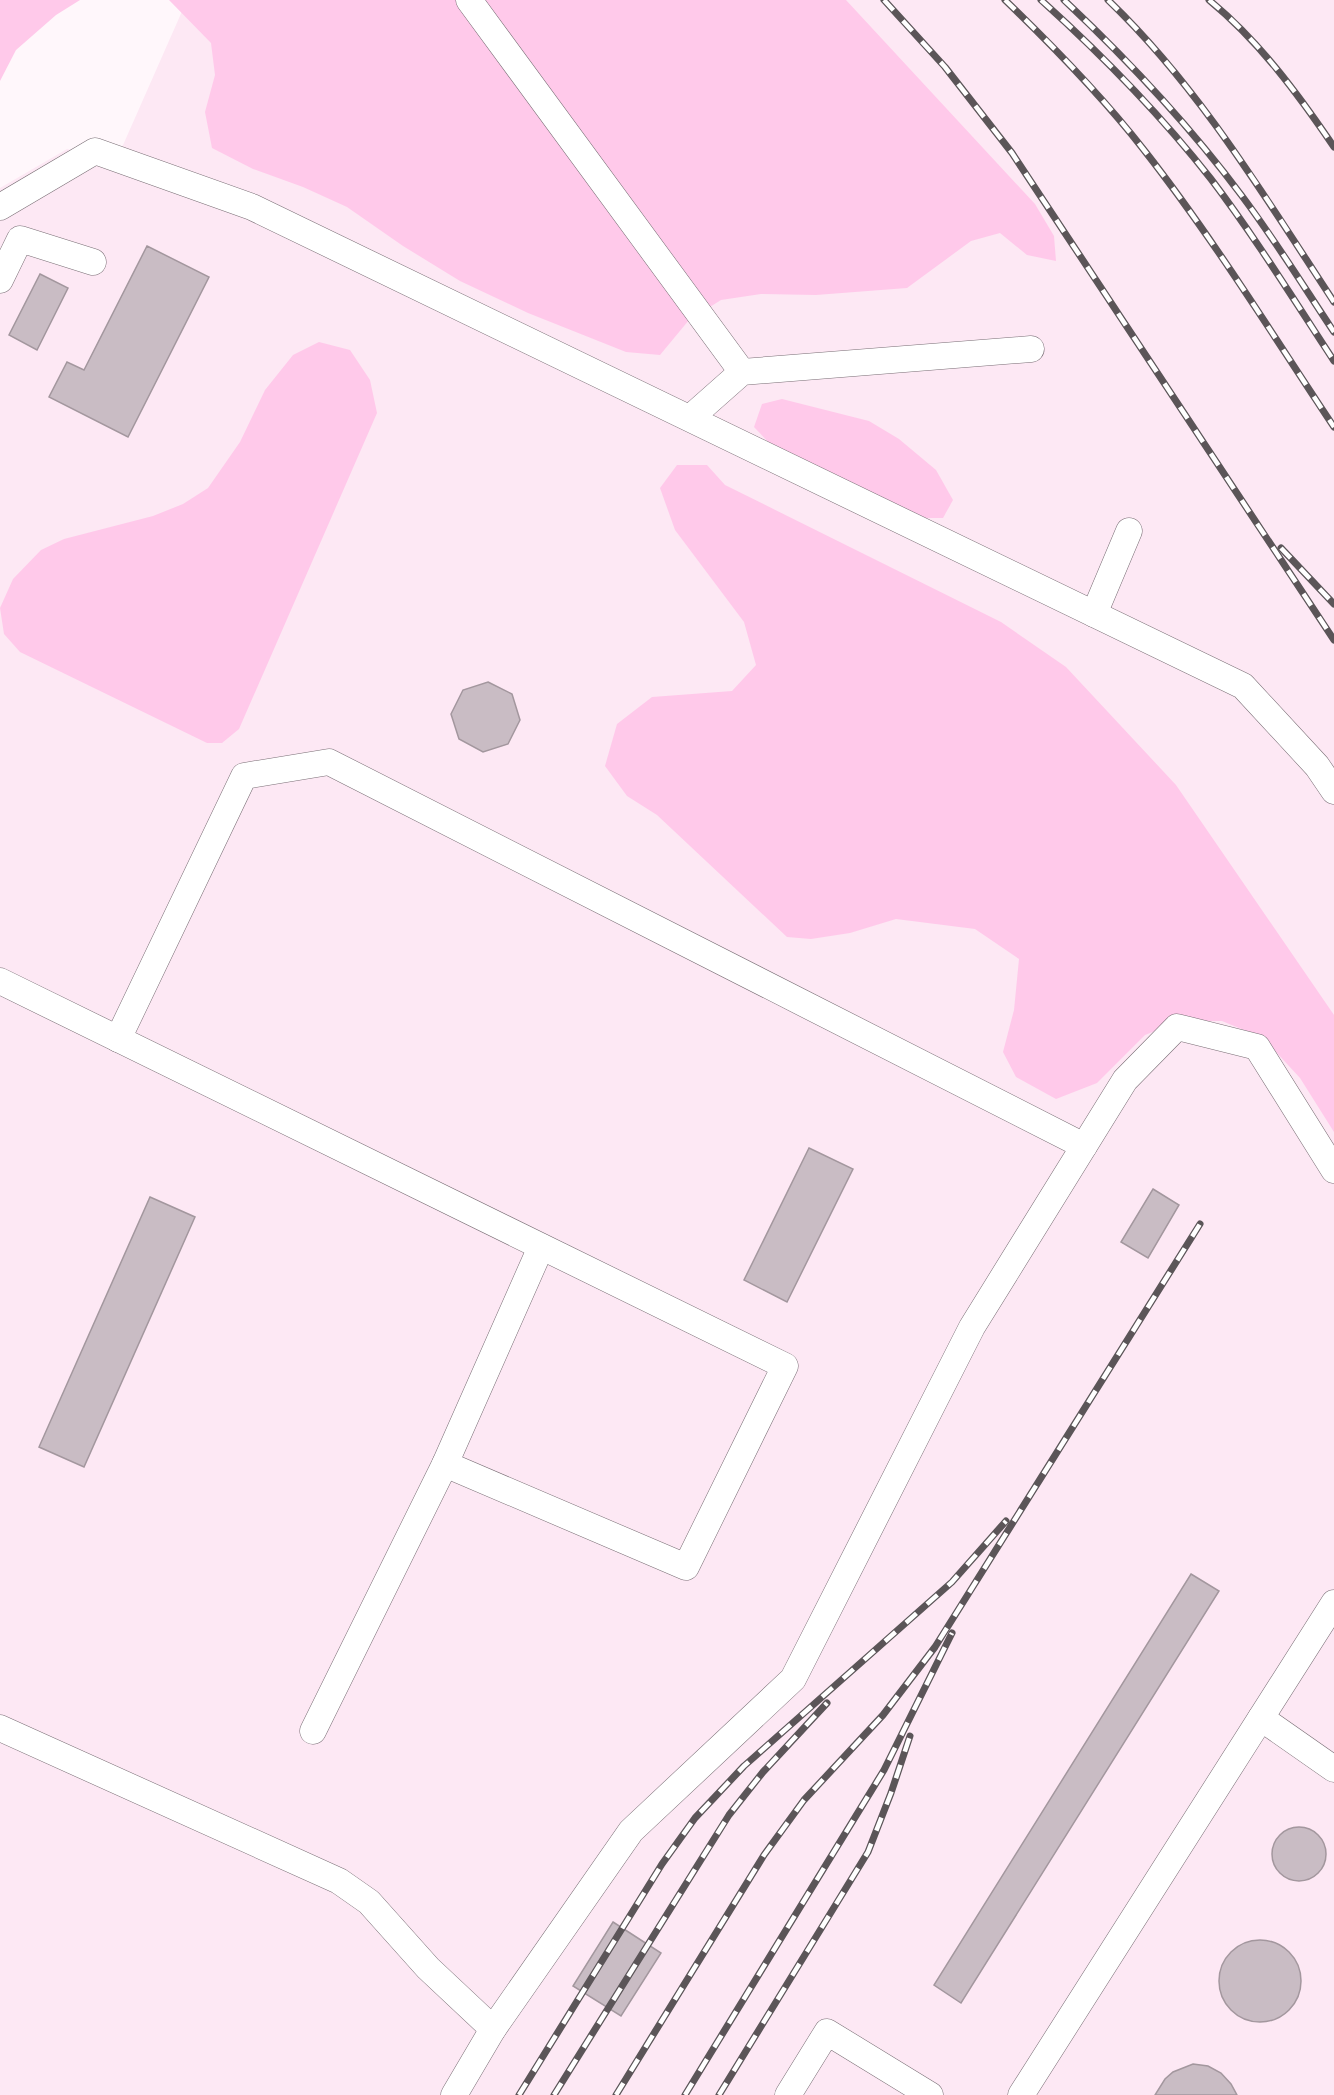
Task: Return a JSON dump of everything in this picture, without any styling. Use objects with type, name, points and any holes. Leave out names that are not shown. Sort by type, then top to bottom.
[{"type":"lane","points":[[469,0],[742,372]]},
{"type":"lane","points":[[0,207],[94,151],[252,207],[1243,686],[1317,766],[1334,791]]},
{"type":"lane","points":[[0,280],[20,239],[93,262]]},
{"type":"lane","points":[[690,418],[742,372],[1031,349]]},
{"type":"lane","points":[[1094,614],[1129,531]]},
{"type":"lane","points":[[118,1039],[244,776],[329,762],[1084,1146]]},
{"type":"lane","points":[[0,981],[785,1366],[686,1567],[445,1464]]},
{"type":"lane","points":[[454,2095],[493,2029],[631,1832],[793,1679],[972,1327],[1125,1080],[1177,1027],[1257,1047],[1334,1170]]},
{"type":"lane","points":[[313,1731],[445,1464],[542,1247]]},
{"type":"lane","points":[[1021,2095],[1334,1603]]},
{"type":"lane","points":[[1261,1718],[1334,1768]]},
{"type":"lane","points":[[3,1735],[339,1881],[369,1902],[428,1968],[493,2029]]},
{"type":"lane","points":[[788,2095],[827,2032],[930,2095]]},
{"type":"shaded area","points":[[0,0],[80,0],[56,15],[16,50],[0,81]]},
{"type":"shaded area","points":[[169,0],[846,0],[1035,204],[1054,236],[1056,261],[1027,255],[1000,233],[971,241],[907,288],[816,295],[761,294],[721,300],[689,320],[660,355],[626,352],[528,313],[460,281],[403,246],[347,207],[303,187],[253,169],[212,148],[205,112],[215,75],[211,43]]},
{"type":"shaded area","points":[[187,0],[1334,0],[1334,2095],[0,2095],[0,188],[67,149],[116,161]]},
{"type":"shaded area","points":[[319,342],[350,350],[370,380],[377,413],[239,729],[222,743],[207,743],[20,652],[4,634],[0,608],[13,579],[41,550],[64,539],[153,516],[183,504],[208,488],[240,442],[265,390],[293,355]]},
{"type":"shaded area","points":[[782,399],[869,421],[899,439],[936,470],[953,500],[943,518],[922,518],[775,449],[754,427],[762,404]]},
{"type":"shaded area","points":[[677,465],[707,465],[725,485],[1001,622],[1066,667],[1176,785],[1334,1015],[1334,1132],[1300,1078],[1263,1038],[1222,1021],[1180,1021],[1145,1035],[1097,1083],[1056,1099],[1016,1077],[1003,1052],[1014,1010],[1019,959],[975,929],[896,919],[850,933],[811,939],[787,937],[657,815],[627,796],[605,766],[617,724],[652,697],[732,691],[756,665],[744,622],[675,530],[660,488]]},
{"type":"building","points":[[147,246],[209,277],[128,437],[49,397],[67,362],[84,370]]},
{"type":"building","points":[[40,274],[68,288],[37,350],[9,335]]},
{"type":"building","points":[[488,682],[512,694],[520,720],[508,744],[483,752],[459,739],[451,714],[463,690]]},
{"type":"building","points":[[809,1148],[853,1169],[787,1302],[744,1280]]},
{"type":"building","points":[[1153,1189],[1179,1205],[1148,1258],[1121,1242]]},
{"type":"building","points":[[150,1197],[195,1217],[84,1467],[39,1447]]},
{"type":"building","points":[[1191,1574],[1219,1591],[961,2003],[934,1985]]},
{"type":"building","points":[[1294,1827],[1304,1827],[1314,1831],[1322,1839],[1326,1854],[1322,1869],[1314,1877],[1304,1881],[1294,1881],[1284,1877],[1276,1869],[1272,1859],[1272,1849],[1276,1839],[1284,1831]]},
{"type":"building","points":[[613,1922],[661,1953],[621,2016],[573,1986]]},
{"type":"building","points":[[1260,1940],[1276,1943],[1289,1952],[1298,1965],[1301,1981],[1298,1997],[1289,2010],[1276,2019],[1260,2022],[1244,2019],[1231,2010],[1222,1997],[1219,1981],[1222,1965],[1231,1952],[1244,1943]]},
{"type":"building","points":[[1193,2064],[1208,2066],[1221,2073],[1237,2095],[1155,2095],[1165,2079],[1173,2072]]},
{"type":"railway","points":[[884,0],[945,67],[1012,153],[1334,640]]},
{"type":"railway","points":[[1005,0],[1077,72],[1144,150],[1218,252],[1334,427]]},
{"type":"railway","points":[[1041,0],[1130,86],[1192,155],[1243,223],[1334,361]]},
{"type":"railway","points":[[1064,0],[1135,70],[1201,144],[1254,213],[1334,332]]},
{"type":"railway","points":[[1108,0],[1172,69],[1201,106],[1256,183],[1334,302]]},
{"type":"railway","points":[[1209,0],[1245,33],[1277,69],[1334,147]]},
{"type":"railway","points":[[1281,548],[1334,604]]},
{"type":"railway","points":[[616,2095],[764,1855],[804,1800],[883,1715],[935,1647],[1200,1224]]},
{"type":"railway","points":[[519,2095],[662,1864],[695,1818],[744,1766],[952,1582],[1006,1521]]},
{"type":"railway","points":[[685,2095],[884,1770],[952,1633]]},
{"type":"railway","points":[[554,2095],[729,1815],[763,1772],[827,1703]]},
{"type":"railway","points":[[719,2095],[868,1852],[910,1736]]}]
